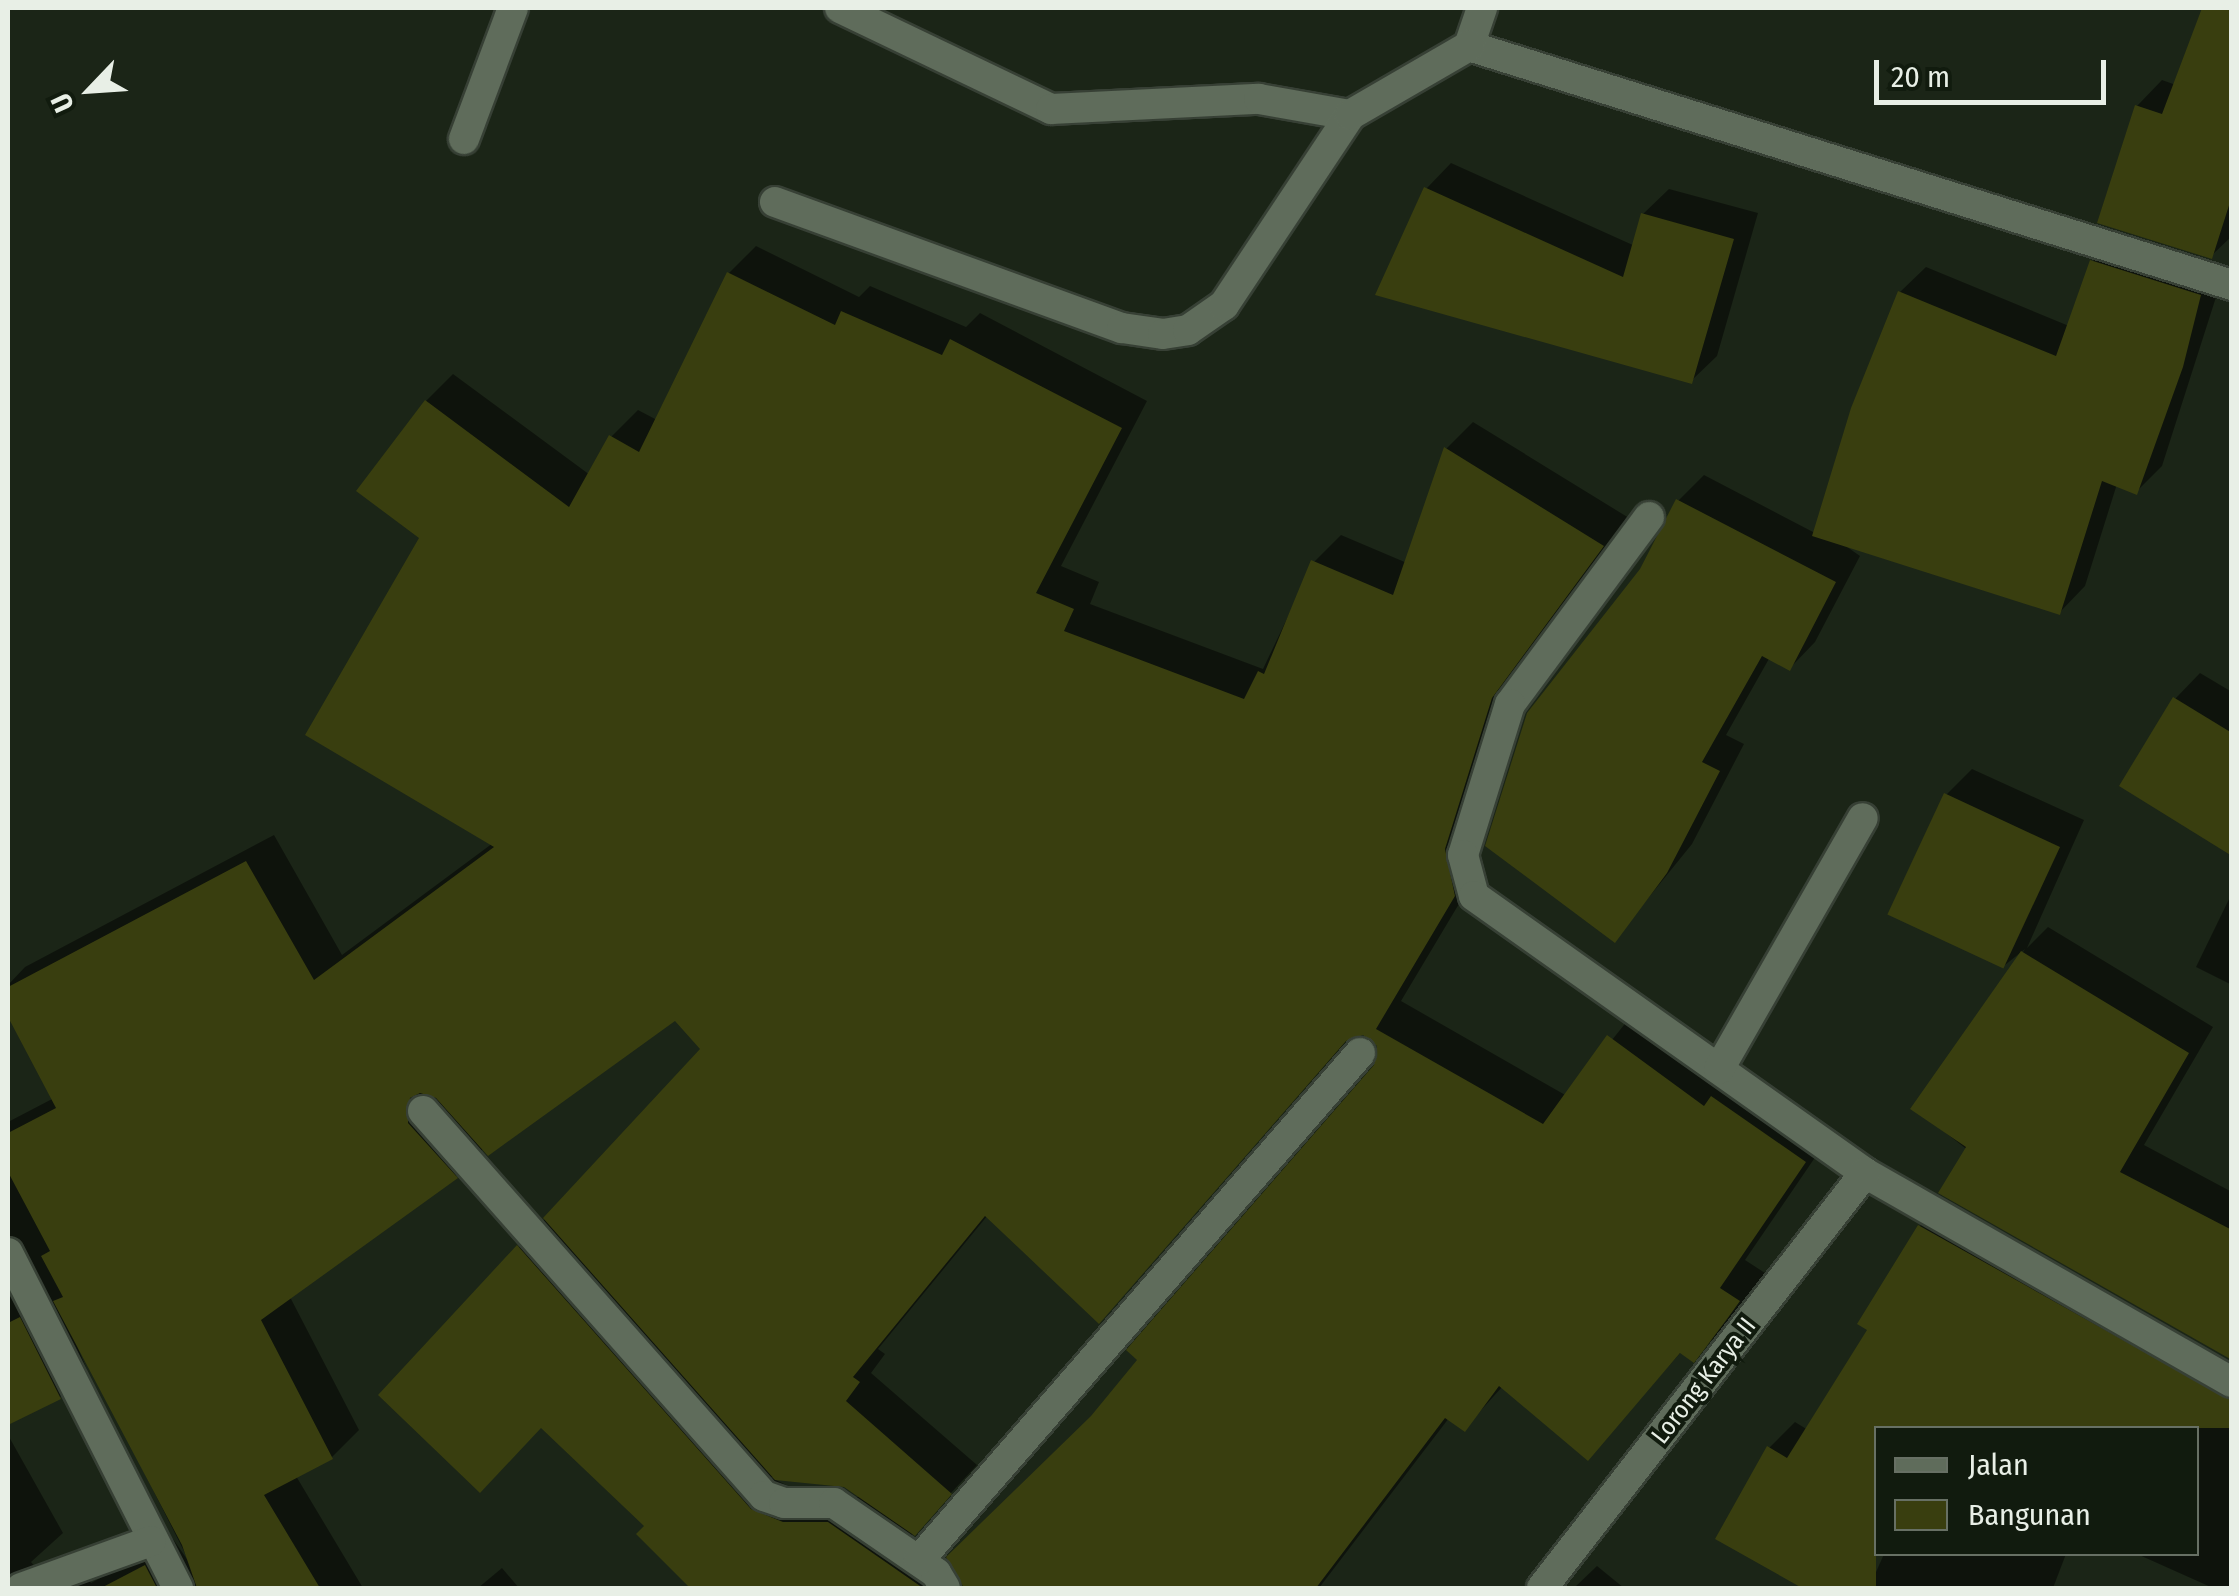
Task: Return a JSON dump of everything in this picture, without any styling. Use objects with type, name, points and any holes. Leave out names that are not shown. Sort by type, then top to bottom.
[{"type":"street","points":[[464,139],[514,8]]},
{"type":"street","points":[[840,8],[1051,109],[1270,100],[1350,115]]},
{"type":"street","points":[[775,202],[1122,328],[1163,334],[1208,320],[1224,305],[1350,115],[1469,46],[1482,8]]},
{"type":"street","points":[[1469,46],[2232,285]]},
{"type":"street","points":[[1649,518],[1510,704],[1462,869],[1474,896],[1865,1173],[2232,1382]]},
{"type":"street","points":[[1720,1069],[1863,818]]},
{"type":"street","points":[[918,1560],[1360,1053]]},
{"type":"street","points":[[423,1110],[764,1496],[784,1504],[834,1503],[918,1560],[946,1588]]},
{"type":"street","name":"Lorong Karya II","points":[[1542,1588],[1865,1173]]},
{"type":"street","points":[[8,1252],[178,1588]]},
{"type":"street","points":[[21,1588],[151,1541]]},
{"type":"building","points":[[2202,8],[2232,8],[2232,196],[2212,259],[2097,223],[2135,105],[2162,114]]},
{"type":"building","points":[[1424,187],[1623,277],[1641,213],[1734,239],[1692,384],[1375,295]]},
{"type":"building","points":[[2090,260],[2201,295],[2183,367],[2137,495],[2102,481],[2060,615],[1812,536],[1851,408],[1898,291],[2056,356]]},
{"type":"building","points":[[727,272],[835,325],[841,311],[942,355],[950,339],[1122,428],[1036,593],[1074,609],[1064,631],[1244,699],[1258,671],[1264,674],[1311,560],[1393,595],[1444,447],[1604,546],[1492,698],[1445,849],[1455,896],[1376,1029],[1543,1124],[1607,1035],[1704,1106],[1711,1096],[1806,1162],[1720,1288],[1740,1301],[1727,1319],[1694,1363],[1680,1353],[1588,1461],[1499,1386],[1465,1432],[1445,1418],[1316,1588],[964,1588],[946,1557],[1091,1416],[1137,1360],[1126,1350],[1374,1065],[1377,1046],[1363,1035],[1346,1041],[1099,1324],[985,1216],[853,1377],[860,1382],[846,1401],[952,1494],[915,1536],[844,1487],[775,1480],[543,1218],[700,1049],[675,1021],[488,1156],[436,1098],[420,1093],[410,1098],[408,1123],[458,1178],[261,1320],[333,1459],[264,1495],[320,1588],[197,1588],[182,1545],[53,1301],[63,1297],[41,1256],[50,1251],[8,1172],[8,1133],[56,1108],[8,1017],[8,987],[246,861],[314,980],[494,847],[305,735],[419,538],[356,491],[425,400],[569,507],[609,435],[639,452]]},
{"type":"building","points":[[1676,499],[1836,582],[1790,671],[1762,656],[1702,762],[1720,771],[1667,873],[1615,943],[1485,846],[1527,713],[1640,569]]},
{"type":"building","points":[[2173,697],[2232,733],[2232,856],[2119,786]]},
{"type":"building","points":[[1944,793],[2060,847],[2003,969],[1887,914]]},
{"type":"building","points":[[2021,951],[2189,1053],[2120,1172],[2232,1230],[2232,1360],[1938,1193],[1966,1147],[1910,1109]]},
{"type":"building","points":[[1918,1225],[2232,1401],[2232,1428],[1874,1426],[1876,1588],[1802,1588],[1715,1539],[1767,1446],[1787,1458],[1867,1330],[1857,1324]]},
{"type":"building","points":[[517,1245],[751,1509],[783,1522],[828,1522],[923,1588],[690,1588],[636,1534],[644,1526],[541,1428],[480,1493],[378,1395]]},
{"type":"building","points":[[20,1317],[61,1399],[8,1425],[8,1323]]},
{"type":"building","points":[[145,1565],[157,1588],[101,1588]]}]
